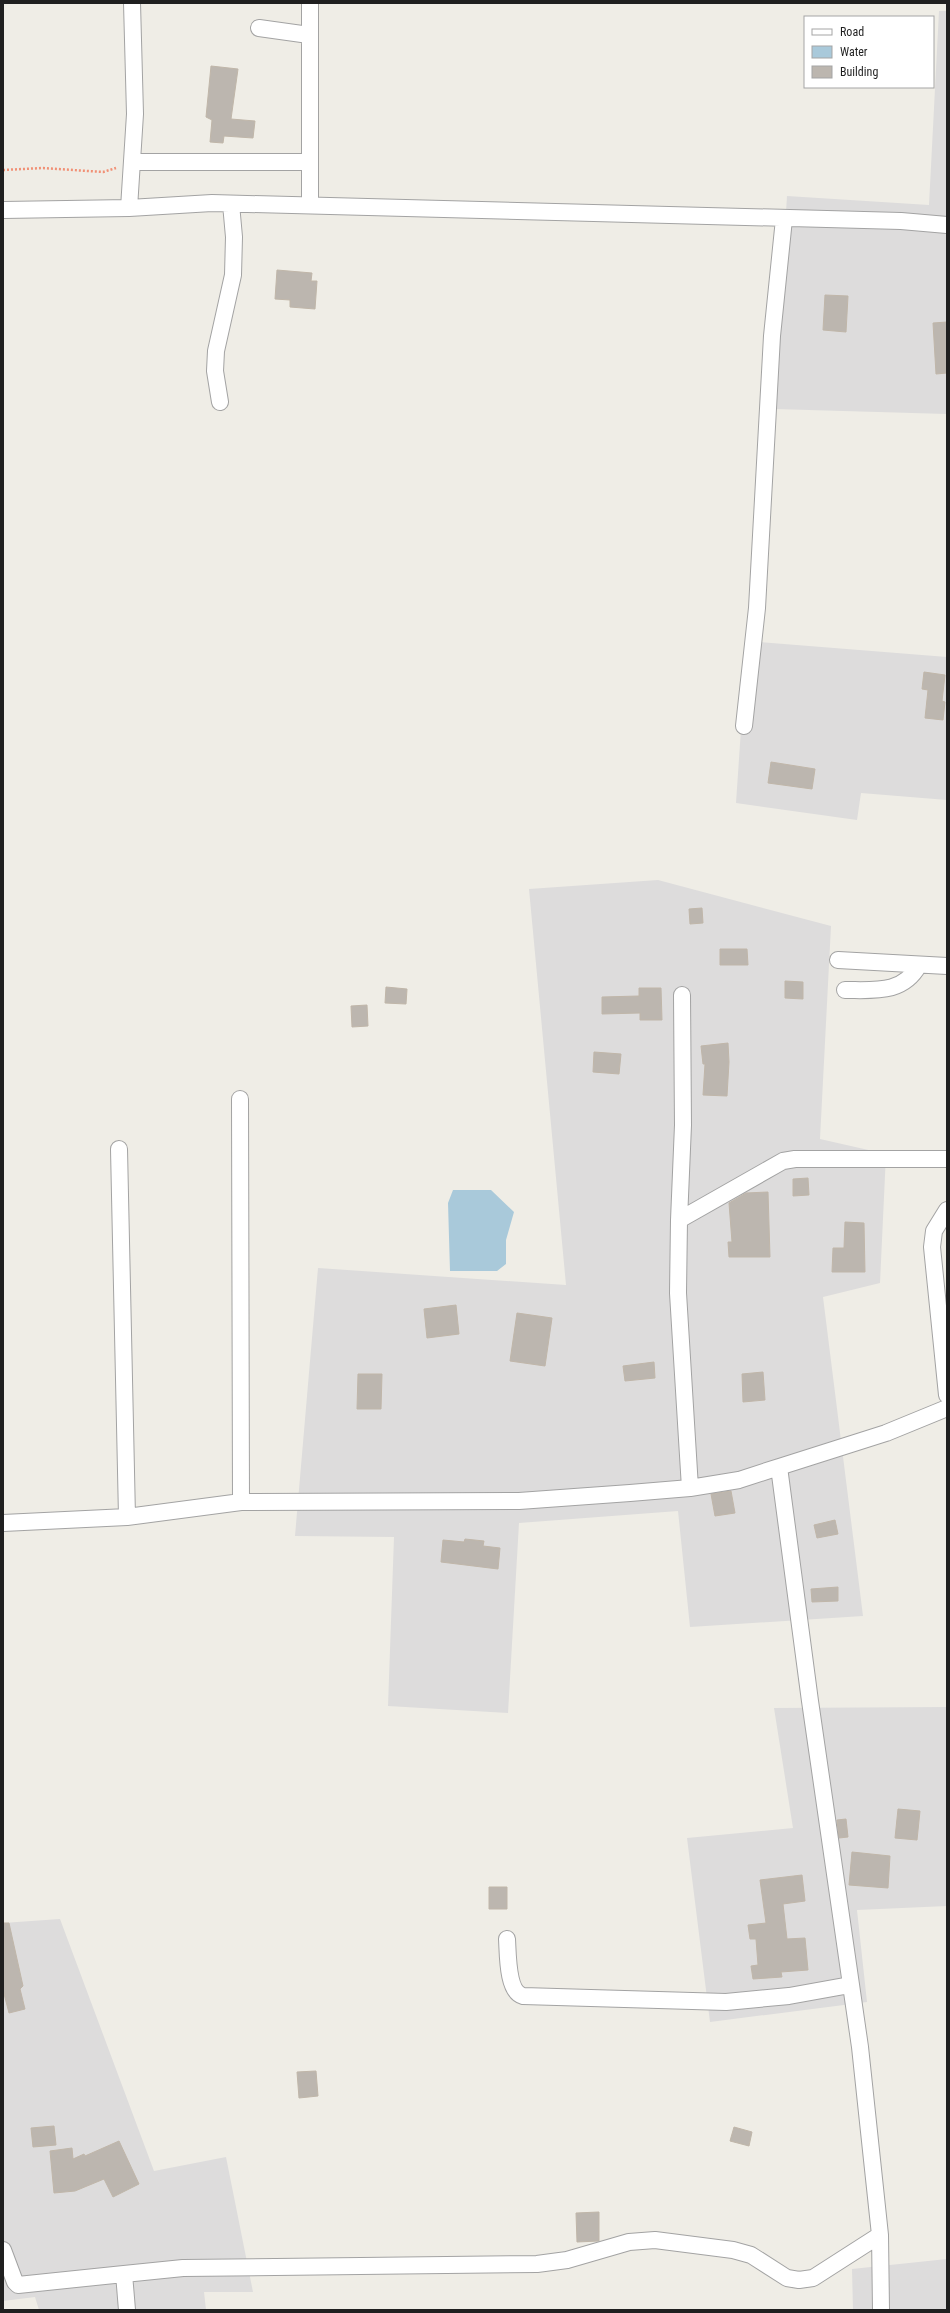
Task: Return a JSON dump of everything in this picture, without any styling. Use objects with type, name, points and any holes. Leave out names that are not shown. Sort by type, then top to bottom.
[{"type":"street","points":[[129,208],[135,114],[132,3]]},
{"type":"street","points":[[310,3],[308,162],[310,205]]},
{"type":"street","points":[[259,28],[309,35]]},
{"type":"street","points":[[132,162],[308,162]]},
{"type":"street","points":[[220,402],[215,371],[216,351],[233,275],[234,237],[231,204]]},
{"type":"street","points":[[3,210],[129,208],[231,204],[310,205],[947,225]]},
{"type":"street","points":[[744,726],[757,608],[772,336],[784,219]]},
{"type":"street","points":[[838,960],[947,966]]},
{"type":"street","points":[[845,990],[867,990],[900,986],[912,977],[919,964]]},
{"type":"street","points":[[682,995],[683,1125],[678,1293],[690,1488]]},
{"type":"street","points":[[240,1099],[241,1502]]},
{"type":"street","points":[[119,1150],[127,1517]]},
{"type":"street","points":[[679,1220],[783,1162],[795,1159],[947,1159]]},
{"type":"street","points":[[947,1210],[934,1231],[932,1247],[947,1395]]},
{"type":"street","points":[[3,1523],[127,1517],[241,1502],[518,1501],[690,1488],[739,1480],[886,1433],[947,1408]]},
{"type":"street","points":[[779,1467],[850,1985],[860,2047],[880,2235],[881,2310]]},
{"type":"street","points":[[507,1939],[512,1986],[518,1995],[523,1996],[726,2002],[789,1996],[850,1985]]},
{"type":"street","points":[[3,2250],[15,2282],[18,2285],[183,2268],[537,2264],[567,2260],[629,2242],[655,2240],[733,2250],[751,2255],[787,2278],[800,2280],[813,2278],[880,2235]]},
{"type":"street","points":[[124,2274],[127,2310]]},
{"type":"path","points":[[3,170],[42,168],[103,172],[132,162]]},
{"type":"shaded area","points":[[939,11],[947,11],[947,414],[774,409],[787,196],[929,205]]},
{"type":"shaded area","points":[[747,641],[947,657],[947,800],[861,793],[857,820],[736,803]]},
{"type":"shaded area","points":[[658,880],[831,926],[820,1139],[886,1154],[880,1283],[823,1297],[863,1616],[690,1627],[678,1511],[519,1523],[508,1713],[388,1706],[394,1537],[295,1536],[318,1268],[566,1285],[529,889]]},
{"type":"shaded area","points":[[947,1707],[947,1906],[857,1910],[867,2002],[710,2022],[687,1838],[793,1828],[774,1708]]},
{"type":"shaded area","points":[[60,1919],[154,2171],[226,2157],[253,2292],[204,2292],[206,2310],[39,2310],[35,2297],[3,2301],[3,1923]]},
{"type":"shaded area","points":[[947,2259],[947,2310],[853,2310],[852,2269]]},
{"type":"water","points":[[453,1190],[491,1190],[514,1212],[506,1240],[506,1264],[497,1271],[450,1271],[448,1203]]},
{"type":"building","points":[[211,66],[238,69],[231,119],[255,121],[253,138],[224,136],[223,143],[210,142],[212,120],[206,117]]},
{"type":"building","points":[[277,270],[312,273],[311,281],[317,281],[315,309],[290,307],[290,300],[275,299]]},
{"type":"building","points":[[825,295],[848,296],[846,332],[823,330]]},
{"type":"building","points":[[947,322],[947,373],[936,374],[933,323]]},
{"type":"building","points":[[924,672],[945,675],[942,701],[945,702],[943,720],[925,718],[928,690],[922,689]]},
{"type":"building","points":[[771,762],[815,769],[812,789],[768,783]]},
{"type":"building","points":[[702,908],[703,923],[690,924],[689,909]]},
{"type":"building","points":[[720,949],[747,949],[748,965],[720,965]]},
{"type":"building","points":[[785,981],[803,982],[803,999],[785,998]]},
{"type":"building","points":[[386,987],[407,989],[406,1004],[385,1003]]},
{"type":"building","points":[[639,988],[661,988],[662,1020],[640,1020],[640,1013],[602,1014],[602,997],[639,996]]},
{"type":"building","points":[[367,1005],[368,1026],[352,1027],[351,1006]]},
{"type":"building","points":[[728,1043],[729,1062],[727,1096],[703,1095],[705,1064],[703,1064],[701,1046]]},
{"type":"building","points":[[594,1052],[621,1054],[619,1074],[593,1072]]},
{"type":"building","points":[[808,1178],[809,1195],[793,1196],[793,1179]]},
{"type":"building","points":[[768,1192],[770,1257],[729,1257],[728,1242],[732,1242],[729,1203],[746,1193]]},
{"type":"building","points":[[845,1222],[864,1223],[865,1272],[832,1272],[833,1248],[844,1248]]},
{"type":"building","points":[[456,1305],[459,1334],[427,1338],[424,1309]]},
{"type":"building","points":[[517,1313],[552,1318],[545,1366],[510,1361]]},
{"type":"building","points":[[654,1362],[655,1378],[625,1381],[623,1366]]},
{"type":"building","points":[[763,1372],[765,1400],[743,1402],[742,1374]]},
{"type":"building","points":[[358,1374],[382,1374],[381,1409],[357,1409]]},
{"type":"building","points":[[731,1491],[735,1513],[715,1516],[711,1494]]},
{"type":"building","points":[[835,1520],[838,1534],[817,1538],[814,1525]]},
{"type":"building","points":[[465,1539],[484,1541],[483,1546],[500,1548],[498,1569],[441,1562],[443,1540],[464,1542]]},
{"type":"building","points":[[838,1587],[838,1601],[812,1602],[811,1589]]},
{"type":"building","points":[[898,1809],[920,1811],[917,1840],[895,1838]]},
{"type":"building","points":[[846,1819],[848,1837],[839,1838],[837,1820]]},
{"type":"building","points":[[852,1852],[890,1856],[888,1888],[849,1885]]},
{"type":"building","points":[[802,1875],[805,1901],[783,1904],[787,1939],[805,1938],[808,1970],[781,1972],[782,1977],[753,1979],[751,1966],[758,1965],[756,1939],[750,1939],[748,1925],[766,1923],[760,1880]]},
{"type":"building","points":[[489,1887],[507,1887],[507,1909],[489,1909]]},
{"type":"building","points":[[3,1923],[9,1923],[23,1986],[20,1989],[25,2009],[9,2013],[3,1990]]},
{"type":"building","points":[[316,2071],[318,2096],[299,2098],[297,2072]]},
{"type":"building","points":[[54,2126],[56,2145],[33,2147],[31,2128]]},
{"type":"building","points":[[734,2127],[752,2132],[749,2146],[730,2141]]},
{"type":"building","points":[[119,2141],[139,2184],[113,2197],[104,2179],[75,2191],[54,2193],[50,2151],[72,2148],[73,2159],[84,2154],[85,2156]]},
{"type":"building","points":[[599,2212],[599,2241],[577,2242],[576,2213]]}]
